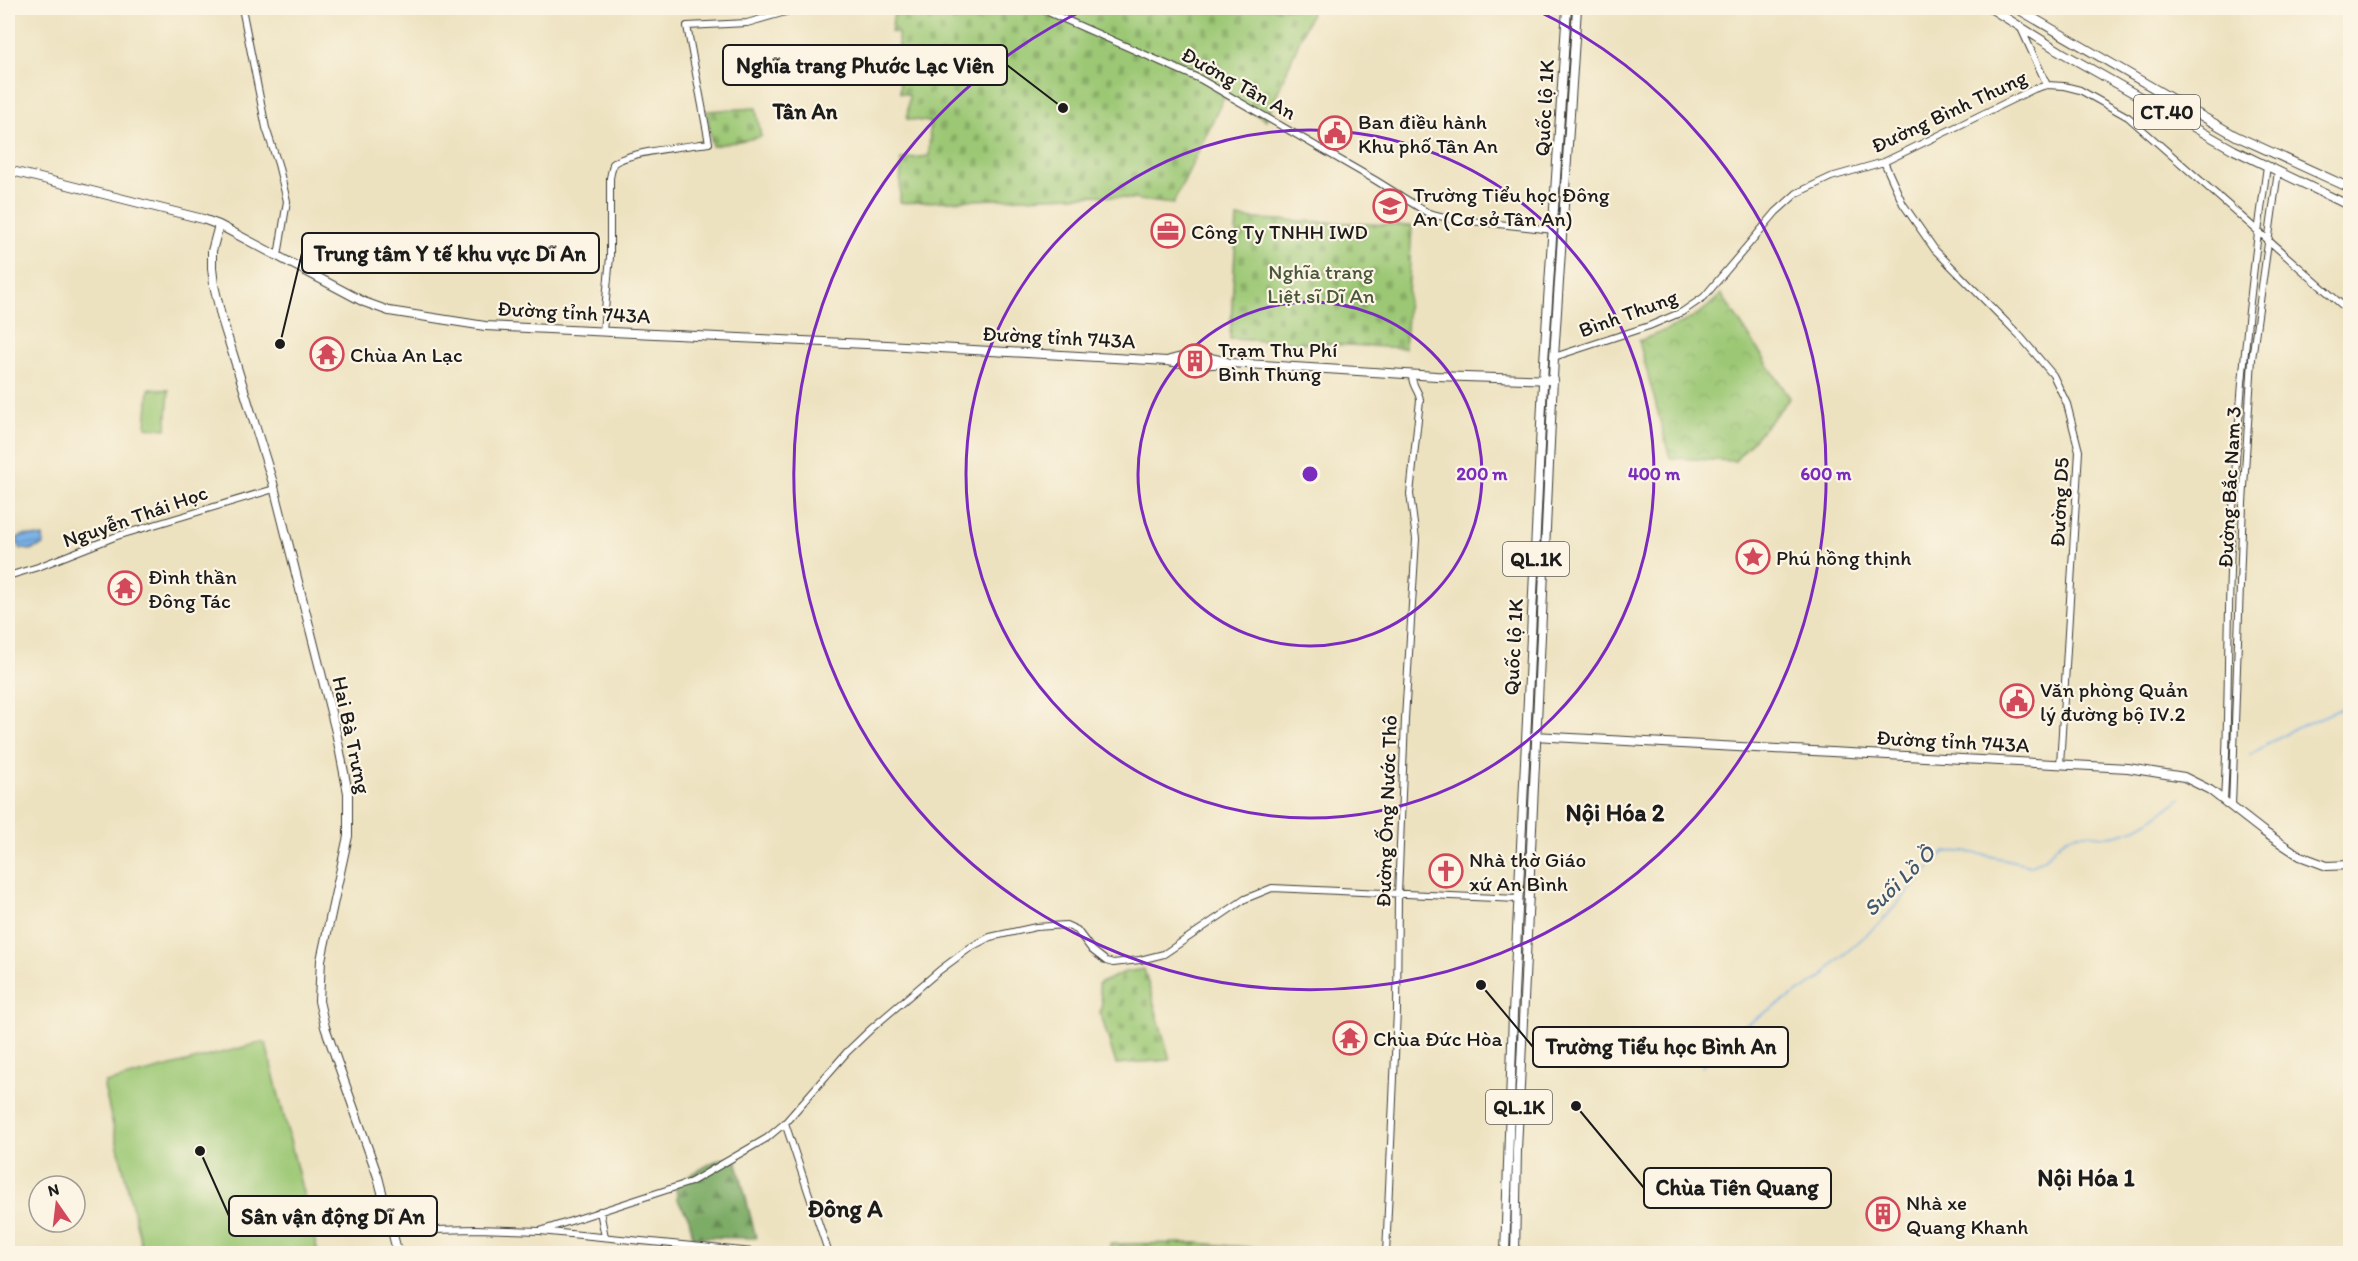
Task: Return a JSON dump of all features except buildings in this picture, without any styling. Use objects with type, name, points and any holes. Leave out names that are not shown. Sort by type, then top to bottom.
[{"type":"main road","name":"Quốc lộ 1K","points":[[1505,1253],[1518,899],[1544,379],[1568,8]]},
{"type":"main road","name":"Quốc lộ 1K","points":[[1515,1252],[1517,1150],[1554,357],[1577,8]]},
{"type":"main road","name":"CT.40","points":[[1990,8],[2234,150],[2350,206]]},
{"type":"main road","name":"CT.40","points":[[2016,8],[2236,136],[2350,188]]},
{"type":"main road","points":[[2032,34],[2042,23]]},
{"type":"main road","name":"Đường tỉnh 743A","points":[[8,170],[191,215],[219,225],[364,302],[389,311],[485,326],[1167,361],[1195,365],[1230,363],[1554,380]]},
{"type":"main road","name":"Hai Bà Trưng","points":[[219,225],[212,251],[214,285],[221,316],[274,489],[336,732],[349,801],[348,836],[324,944],[320,1001],[325,1027],[378,1177],[394,1231],[398,1254]]},
{"type":"main road","points":[[1554,230],[1563,231]]},
{"type":"main road","points":[[1545,362],[1554,357]]},
{"type":"main road","name":"Đường tỉnh 743A","points":[[1527,736],[2128,768],[2171,774],[2184,777],[2210,790],[2264,832],[2307,859],[2331,867],[2350,865]]},
{"type":"main road","points":[[1518,899],[1529,899]]},
{"type":"main road","points":[[1505,1253],[1515,1252]]},
{"type":"street","points":[[242,8],[266,128],[287,201],[278,256]]},
{"type":"street","points":[[603,331],[610,257],[610,172],[613,164],[634,156],[708,143],[687,26],[747,23],[789,11],[837,8]]},
{"type":"street","points":[[886,8],[922,10],[930,8]]},
{"type":"street","name":"Đường Tân An","points":[[1039,8],[1200,79],[1428,213],[1452,219],[1554,230]]},
{"type":"street","points":[[2019,26],[2047,85]]},
{"type":"street","name":"Đường Bình Thung","points":[[1778,209],[1797,193],[1822,180],[1884,162],[2047,85],[2070,86],[2128,117],[2350,312]]},
{"type":"street","name":"Đường D5","points":[[1884,162],[1903,204],[1935,250],[2020,336],[2053,375],[2060,387],[2071,419],[2079,451],[2060,765]]},
{"type":"street","name":"Đường Bắc Nam 3","points":[[2224,800],[2231,539],[2246,327],[2267,166]]},
{"type":"street","name":"Đường Bắc Nam 3","points":[[2232,806],[2243,514],[2252,359],[2278,171]]},
{"type":"street","name":"Bình Thung","points":[[1554,357],[1649,326],[1693,305],[1708,293],[1778,209]]},
{"type":"street","name":"Đường Ống Nước Thô","points":[[1386,1254],[1397,1011],[1398,895],[1405,719],[1416,539],[1410,494],[1420,400],[1419,394],[1412,385],[1412,374]]},
{"type":"street","name":"Nguyễn Thái Học","points":[[8,576],[38,567],[117,536],[274,489]]},
{"type":"street","points":[[540,1231],[691,1182],[767,1138],[785,1123],[872,1028],[940,970],[972,947],[990,938],[1036,927],[1066,925],[1080,933],[1098,957],[1113,963],[1124,963],[1164,954],[1245,899],[1272,888],[1518,899]]},
{"type":"street","points":[[785,1123],[829,1254]]},
{"type":"street","points":[[600,1211],[605,1237]]},
{"type":"street","points":[[394,1231],[476,1229],[540,1231],[774,1254]]},
{"type":"green space","points":[[935,8],[1313,8],[1266,120],[1224,97],[1173,204],[1096,195],[900,203],[901,159],[929,156],[930,122],[907,119],[909,95],[900,93],[898,33],[891,32],[894,14],[934,12]]},
{"type":"green space","points":[[756,108],[761,137],[712,146],[707,111]]},
{"type":"green space","name":"Nghĩa trang Liệt sĩ Dĩ An","points":[[1237,218],[1412,226],[1405,348],[1230,339]]},
{"type":"green space","points":[[1721,294],[1790,398],[1735,461],[1670,458],[1639,341],[1693,317],[1713,303]]},
{"type":"green space","points":[[149,389],[169,390],[166,429],[146,427]]},
{"type":"green space","points":[[1144,969],[1170,1060],[1116,1064],[1100,1012],[1102,1002],[1098,984],[1125,972]]},
{"type":"green space","points":[[263,1042],[266,1044],[318,1253],[238,1254],[238,1250],[215,1254],[143,1253],[104,1087],[105,1083]]},
{"type":"green space","points":[[719,1159],[736,1159],[756,1238],[693,1237],[689,1218],[677,1199],[676,1183]]},
{"type":"green space","points":[[1196,1243],[1269,1249],[1270,1253],[1110,1253],[1110,1244]]},
{"type":"water","points":[[24,535],[43,537],[44,545],[30,550],[19,548],[17,538]]},
{"type":"waterway","name":"Suối Lồ Ồ","points":[[2250,755],[2289,731],[2350,705]]},
{"type":"waterway","name":"Suối Lồ Ồ","points":[[1702,1067],[1726,1037],[1823,977],[1831,966],[1882,921],[1943,853],[1973,853],[2030,865],[2043,859],[2071,836],[2084,834],[2107,836],[2127,832],[2147,823],[2181,798]]},
{"type":"place","name":"Nghĩa trang Phước Lạc Viên","points":[[1063,108]]},
{"type":"place","name":"Ban điều hành Khu phố Tân An","points":[[1335,133]]},
{"type":"place","name":"Trường Tiểu học Đông An (Cơ sở Tân An)","points":[[1390,206]]},
{"type":"place","name":"Công Ty TNHH IWD","points":[[1168,231]]},
{"type":"place","name":"Trung tâm Y tế khu vực Dĩ An","points":[[280,344]]},
{"type":"place","name":"Chùa An Lạc","points":[[327,354]]},
{"type":"place","name":"Trạm Thu Phí Bình Thung","points":[[1195,361]]},
{"type":"place","name":"Phú hồng thịnh","points":[[1753,557]]},
{"type":"place","name":"Đình thần Đông Tác","points":[[125,588]]},
{"type":"place","name":"Văn phòng Quản lý đường bộ IV.2","points":[[2017,701]]},
{"type":"place","name":"Nhà thờ Giáo xứ An Bình","points":[[1446,871]]},
{"type":"place","name":"Trường Tiểu học Bình An","points":[[1481,985]]},
{"type":"place","name":"Chùa Đức Hòa","points":[[1350,1038]]},
{"type":"place","name":"Chùa Tiên Quang","points":[[1576,1106]]},
{"type":"place","name":"Sân vận động Dĩ An","points":[[200,1151]]},
{"type":"place","name":"Nhà xe Quang Khanh","points":[[1883,1214]]},
{"type":"district","name":"Tân An","points":[[805,111]]},
{"type":"district","name":"Nội Hóa 2","points":[[1615,812]]},
{"type":"district","name":"Nội Hóa 1","points":[[2086,1177]]},
{"type":"district","name":"Đông A","points":[[845,1208]]}]
